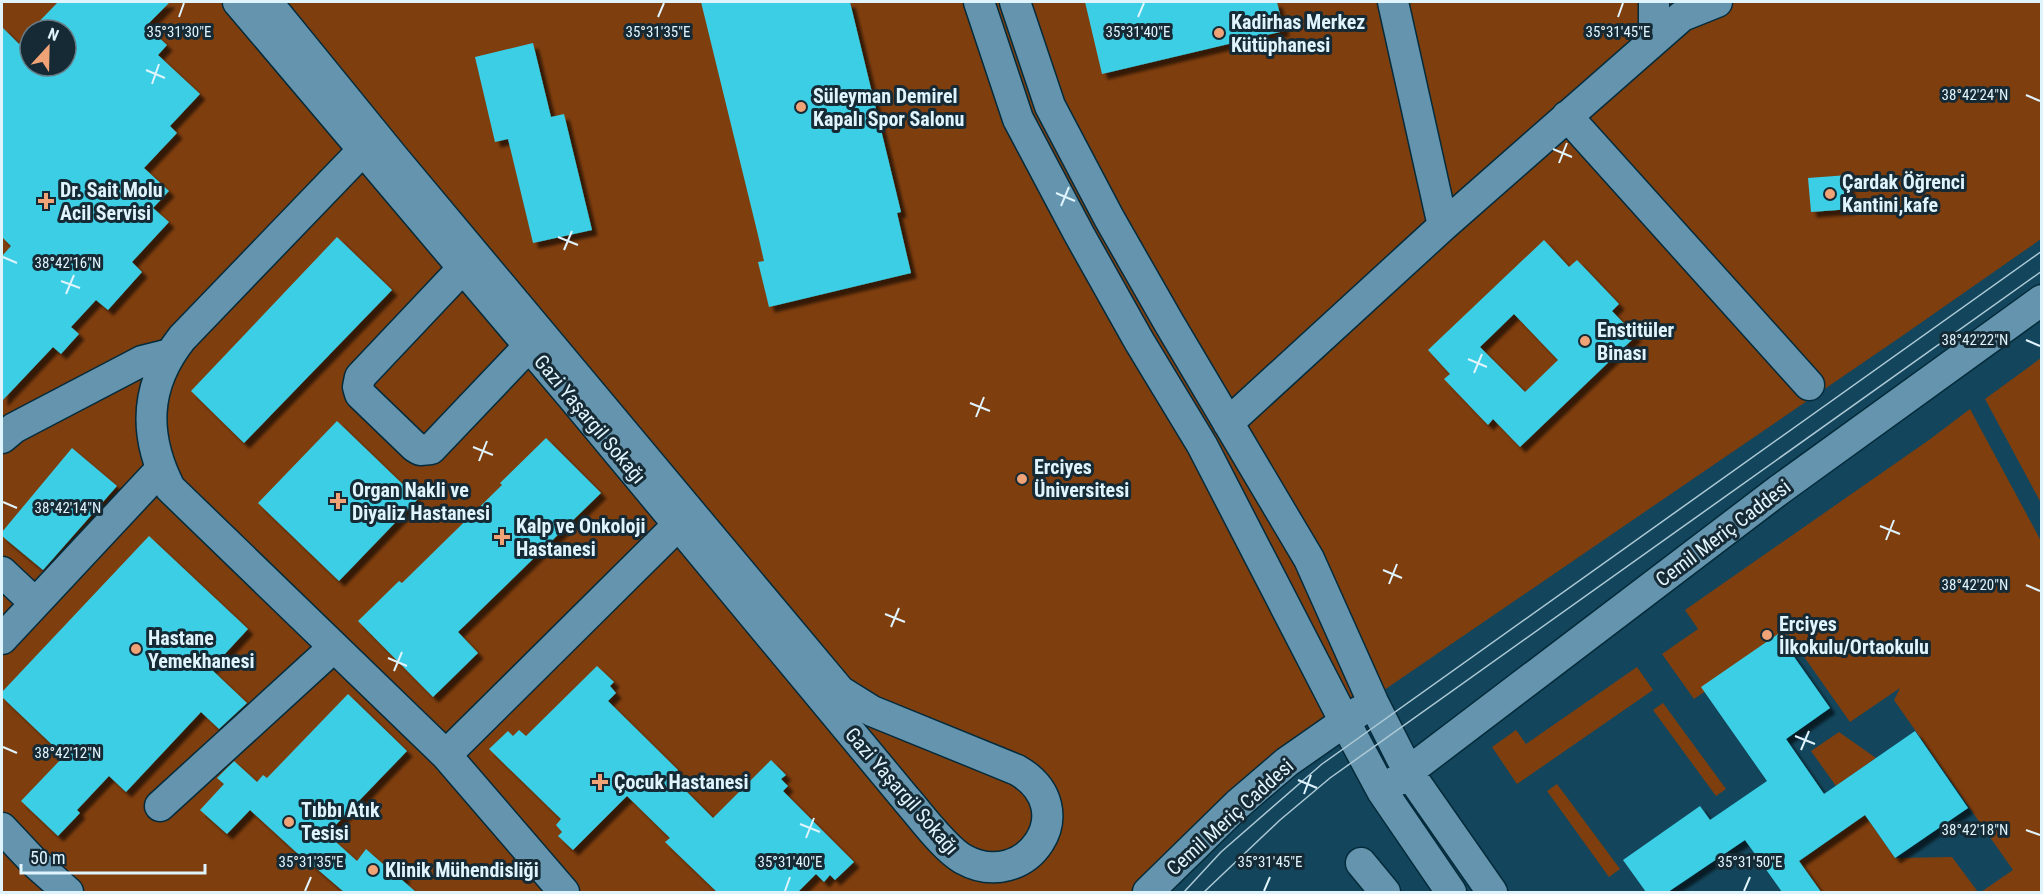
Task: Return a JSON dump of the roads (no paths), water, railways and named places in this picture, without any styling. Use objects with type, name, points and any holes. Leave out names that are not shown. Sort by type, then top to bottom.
[{"type":"street","name":"Gazi Yaşargil Sokağı","points":[[238,2],[952,851],[971,863],[989,867],[1017,864],[1032,853],[1043,836],[1048,817],[1044,796],[1038,785],[1017,770],[872,711],[840,691],[394,158],[267,2]]},
{"type":"street","points":[[979,2],[1018,119],[1139,341],[1202,445],[1345,722],[1383,790],[1451,892]]},
{"type":"street","points":[[1016,2],[1050,106],[1109,218],[1309,559],[1373,702],[1409,773],[1492,892]]},
{"type":"street","points":[[1393,2],[1443,226]]},
{"type":"street","points":[[1654,2],[1654,40]]},
{"type":"street","points":[[1228,423],[1443,226],[1654,40],[1682,16],[1717,2]]},
{"type":"street","points":[[1568,116],[1809,385]]},
{"type":"street","points":[[363,150],[182,338],[170,354],[160,371],[151,409],[154,449],[160,470],[170,488],[446,755],[564,892]]},
{"type":"street","points":[[463,268],[360,377],[358,387],[364,399],[415,447],[420,450],[432,449],[529,346]]},
{"type":"street","name":"Cemil Meriç Caddesi","points":[[1383,790],[1409,773],[1779,490],[2042,300]]},
{"type":"street","points":[[2,438],[14,428],[142,361],[170,354]]},
{"type":"street","points":[[2,639],[160,470]]},
{"type":"street","points":[[446,755],[678,525]]},
{"type":"street","points":[[2,572],[35,603]]},
{"type":"street","points":[[160,806],[334,647]]},
{"type":"street","name":"Cemil Meriç Caddesi","points":[[1148,892],[1238,804],[1287,762],[1373,702]]},
{"type":"street","points":[[2,828],[34,862],[68,892]]},
{"type":"street","points":[[1361,863],[1385,892]]},
{"type":"tram line","points":[[1184,892],[1221,852],[1322,764],[2042,251]]},
{"type":"tram line","points":[[1204,892],[1280,820],[1330,778],[2042,271]]},
{"type":"place","name":"Kadirhas Merkez Kütüphanesi","points":[[1219,33]]},
{"type":"place","name":"Süleyman Demirel Kapalı Spor Salonu","points":[[801,107]]},
{"type":"place","name":"Çardak Öğrenci Kantini,kafe","points":[[1830,194]]},
{"type":"place","name":"Dr. Sait Molu Acil Servisi","points":[[46,201]]},
{"type":"place","name":"Enstitüler Binası","points":[[1585,341]]},
{"type":"place","name":"Erciyes Üniversitesi","points":[[1022,479]]},
{"type":"place","name":"Organ Nakli ve Diyaliz Hastanesi","points":[[338,501]]},
{"type":"place","name":"Kalp ve Onkoloji Hastanesi","points":[[502,537]]},
{"type":"place","name":"Erciyes İlkokulu/Ortaokulu","points":[[1767,635]]},
{"type":"place","name":"Hastane Yemekhanesi","points":[[136,649]]},
{"type":"place","name":"Çocuk Hastanesi","points":[[600,782]]},
{"type":"place","name":"Tıbbı Atık Tesisi","points":[[289,822]]},
{"type":"place","name":"Klinik Mühendisliği","points":[[373,870]]}]
